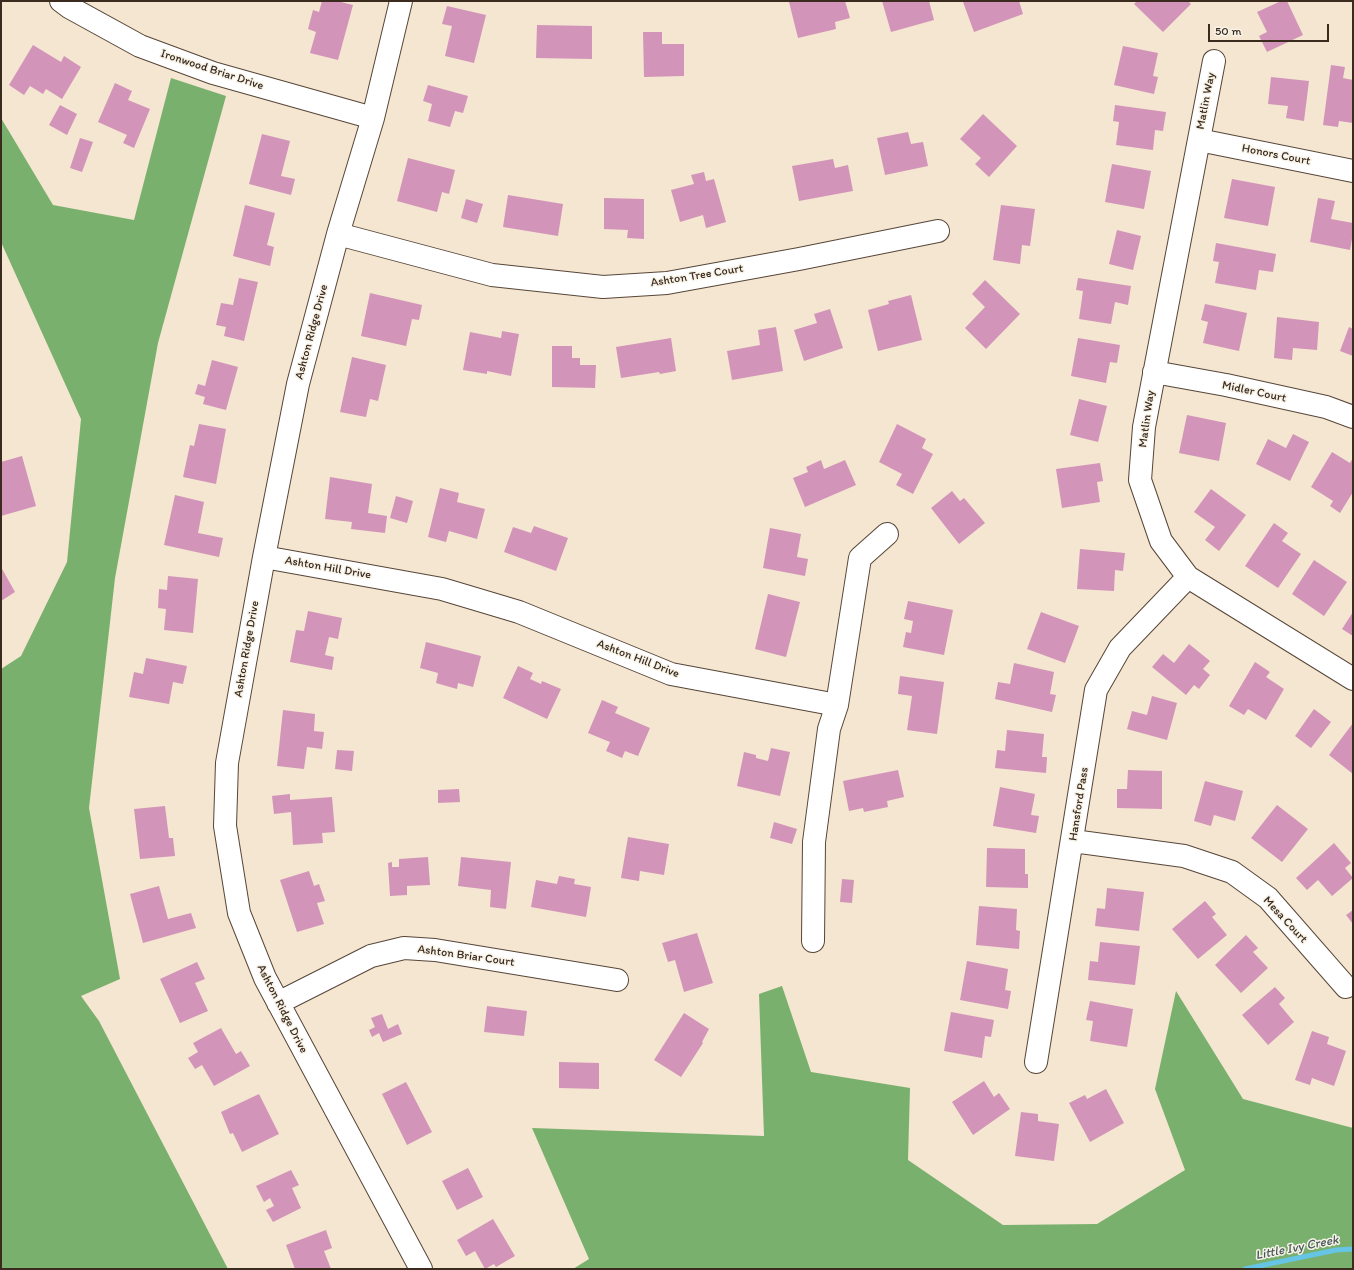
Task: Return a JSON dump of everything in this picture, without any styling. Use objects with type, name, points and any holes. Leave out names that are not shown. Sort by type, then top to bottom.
[{"type":"street","name":"Ironwood Briar Drive","points":[[61,1],[69,7],[140,46],[213,73],[373,118]]},
{"type":"street","name":"Ashton Ridge Drive","points":[[401,1],[373,118],[338,234],[298,384],[264,557],[227,763],[225,826],[240,913],[265,978],[421,1269]]},
{"type":"street","name":"Matlin Way","points":[[1214,61],[1144,427],[1140,480],[1161,542],[1188,576],[1353,679]]},
{"type":"street","name":"Honors Court","points":[[1199,140],[1353,171]]},
{"type":"street","name":"Ashton Tree Court","points":[[338,234],[492,275],[603,287],[667,283],[938,231]]},
{"type":"street","name":"Midler Court","points":[[1154,372],[1226,385],[1326,407],[1353,417]]},
{"type":"street","points":[[813,941],[814,842],[829,729],[837,706],[860,558],[887,534]]},
{"type":"street","name":"Ashton Hill Drive","points":[[264,557],[442,589],[519,612],[671,674],[837,706]]},
{"type":"street","name":"Hansford Pass","points":[[1036,1062],[1073,841],[1096,690],[1120,648],[1188,576]]},
{"type":"street","name":"Mesa Court","points":[[1073,841],[1184,856],[1232,872],[1268,898],[1346,987]]},
{"type":"street","name":"Ashton Briar Court","points":[[278,1003],[372,956],[404,948],[435,950],[617,980]]},
{"type":"green space","points":[[171,78],[226,96],[158,343],[115,578],[89,808],[120,979],[81,996],[99,1021],[228,1269],[1,1269],[1,669],[21,656],[67,562],[81,419],[1,242],[1,118],[53,205],[134,220]]},
{"type":"green space","points":[[782,986],[811,1072],[910,1088],[908,1160],[1003,1225],[1097,1224],[1185,1170],[1155,1089],[1176,991],[1243,1099],[1353,1128],[1353,1269],[573,1269],[589,1259],[532,1128],[764,1136],[759,994]]},
{"type":"building","points":[[322,1],[337,1],[353,5],[338,60],[310,53],[316,32],[308,29],[313,10],[319,12]]},
{"type":"building","points":[[845,1],[850,18],[835,22],[836,29],[798,38],[789,2]]},
{"type":"building","points":[[882,1],[929,1],[934,20],[891,32]]},
{"type":"building","points":[[1019,1],[1023,14],[974,32],[963,2]]},
{"type":"building","points":[[1137,1],[1188,1],[1191,4],[1163,32],[1134,4]]},
{"type":"building","points":[[1281,1],[1287,1],[1303,35],[1267,52],[1259,36],[1267,32],[1257,12]]},
{"type":"building","points":[[447,6],[486,15],[474,63],[445,56],[452,26],[442,24]]},
{"type":"building","points":[[537,25],[592,26],[592,59],[536,58]]},
{"type":"building","points":[[643,32],[662,32],[662,44],[684,44],[684,76],[644,77]]},
{"type":"building","points":[[33,45],[61,62],[64,56],[81,67],[62,99],[46,89],[43,94],[30,86],[24,95],[9,85]]},
{"type":"building","points":[[1123,46],[1158,53],[1153,76],[1158,77],[1154,94],[1114,85]]},
{"type":"building","points":[[1331,65],[1345,67],[1343,78],[1353,80],[1353,123],[1339,121],[1338,127],[1323,125]]},
{"type":"building","points":[[1271,77],[1309,81],[1304,121],[1286,118],[1288,106],[1268,104]]},
{"type":"building","points":[[115,83],[132,91],[128,100],[150,109],[134,148],[123,143],[127,135],[98,122]]},
{"type":"building","points":[[428,85],[468,96],[463,113],[455,111],[450,127],[428,121],[432,104],[423,101]]},
{"type":"building","points":[[60,105],[77,114],[67,135],[49,125]]},
{"type":"building","points":[[1115,105],[1166,112],[1163,131],[1155,130],[1153,150],[1116,145],[1119,122],[1113,121]]},
{"type":"building","points":[[983,114],[1017,146],[989,177],[975,164],[981,158],[960,139]]},
{"type":"building","points":[[908,132],[911,144],[923,142],[928,166],[885,175],[877,138]]},
{"type":"building","points":[[262,134],[290,141],[281,176],[295,179],[291,195],[249,184]]},
{"type":"building","points":[[80,138],[93,142],[82,172],[70,168]]},
{"type":"building","points":[[408,158],[455,170],[449,194],[442,192],[437,212],[397,201]]},
{"type":"building","points":[[833,159],[835,168],[848,165],[853,191],[799,201],[792,166]]},
{"type":"building","points":[[1112,164],[1151,171],[1144,209],[1105,202]]},
{"type":"building","points":[[704,172],[706,181],[714,179],[726,222],[706,228],[703,215],[680,222],[671,190],[694,184],[691,175]]},
{"type":"building","points":[[1232,179],[1275,187],[1268,226],[1224,218]]},
{"type":"building","points":[[508,195],[563,204],[558,236],[503,227]]},
{"type":"building","points":[[604,198],[644,199],[644,239],[627,238],[628,230],[604,229]]},
{"type":"building","points":[[1318,198],[1335,201],[1331,219],[1353,223],[1350,250],[1310,242]]},
{"type":"building","points":[[466,199],[483,204],[477,223],[461,218]]},
{"type":"building","points":[[245,205],[275,213],[267,245],[274,247],[270,266],[233,256]]},
{"type":"building","points":[[1001,205],[1035,209],[1030,246],[1022,245],[1020,264],[993,260]]},
{"type":"building","points":[[1117,230],[1141,236],[1133,270],[1109,264]]},
{"type":"building","points":[[1216,243],[1276,254],[1273,272],[1259,270],[1256,290],[1215,283],[1219,262],[1213,261]]},
{"type":"building","points":[[239,278],[258,282],[244,341],[224,336],[226,327],[216,325],[221,303],[233,305]]},
{"type":"building","points":[[1078,278],[1131,286],[1128,305],[1115,302],[1111,324],[1079,319],[1083,291],[1076,290]]},
{"type":"building","points":[[985,280],[1020,314],[986,349],[965,328],[985,307],[972,294]]},
{"type":"building","points":[[370,293],[422,305],[419,320],[412,319],[406,346],[361,336]]},
{"type":"building","points":[[911,295],[922,340],[878,351],[868,310],[889,304],[888,301]]},
{"type":"building","points":[[1205,304],[1247,313],[1239,351],[1203,343],[1208,322],[1201,320]]},
{"type":"building","points":[[830,309],[843,348],[804,361],[794,330],[817,323],[814,314]]},
{"type":"building","points":[[1277,317],[1319,322],[1317,350],[1293,348],[1292,360],[1274,358]]},
{"type":"building","points":[[776,327],[783,371],[732,380],[727,351],[760,345],[758,330]]},
{"type":"building","points":[[1349,327],[1353,329],[1353,356],[1340,351]]},
{"type":"building","points":[[502,331],[519,334],[511,376],[487,371],[487,374],[463,370],[470,332],[501,338]]},
{"type":"building","points":[[671,338],[676,371],[621,378],[616,347]]},
{"type":"building","points":[[1078,338],[1120,345],[1117,363],[1110,362],[1106,383],[1071,376]]},
{"type":"building","points":[[552,346],[572,346],[572,358],[580,358],[580,365],[596,365],[595,388],[552,387]]},
{"type":"building","points":[[352,357],[386,365],[378,401],[370,399],[366,417],[340,412]]},
{"type":"building","points":[[212,360],[238,367],[226,410],[203,404],[205,397],[195,394],[198,384],[205,386]]},
{"type":"building","points":[[1079,399],[1107,406],[1098,442],[1070,435]]},
{"type":"building","points":[[1187,415],[1226,423],[1219,461],[1179,453]]},
{"type":"building","points":[[199,424],[226,429],[216,484],[183,477],[190,445],[194,446]]},
{"type":"building","points":[[897,424],[926,439],[922,448],[933,454],[913,494],[896,485],[902,474],[879,462]]},
{"type":"building","points":[[1293,434],[1309,442],[1290,481],[1256,464],[1268,439],[1286,448]]},
{"type":"building","points":[[1332,452],[1350,463],[1353,458],[1353,492],[1340,513],[1330,506],[1333,501],[1311,487]]},
{"type":"building","points":[[22,456],[36,506],[1,516],[1,462]]},
{"type":"building","points":[[821,460],[824,469],[845,460],[856,485],[805,507],[793,478],[808,472],[806,467]]},
{"type":"building","points":[[1100,463],[1103,481],[1097,482],[1100,502],[1062,508],[1056,469]]},
{"type":"building","points":[[330,477],[372,484],[368,513],[387,516],[385,533],[351,529],[352,522],[325,519]]},
{"type":"building","points":[[440,488],[459,493],[457,502],[485,509],[477,539],[449,531],[446,542],[428,537]]},
{"type":"building","points":[[1211,489],[1246,515],[1219,551],[1205,540],[1215,527],[1194,512]]},
{"type":"building","points":[[952,491],[960,501],[964,498],[985,523],[959,544],[931,508]]},
{"type":"building","points":[[175,495],[204,502],[198,533],[223,538],[219,557],[164,545]]},
{"type":"building","points":[[396,496],[413,501],[407,523],[390,518]]},
{"type":"building","points":[[1274,523],[1288,533],[1282,541],[1301,554],[1278,588],[1245,566]]},
{"type":"building","points":[[534,526],[568,538],[556,571],[504,552],[513,527],[531,533]]},
{"type":"building","points":[[770,528],[801,534],[797,557],[808,559],[805,576],[763,568]]},
{"type":"building","points":[[1080,549],[1125,553],[1123,571],[1115,570],[1114,591],[1077,589]]},
{"type":"building","points":[[1314,560],[1347,582],[1324,616],[1292,594]]},
{"type":"building","points":[[1,567],[15,592],[1,601]]},
{"type":"building","points":[[168,576],[198,579],[193,633],[164,630],[166,609],[158,608],[159,589],[167,590]]},
{"type":"building","points":[[768,594],[800,602],[786,657],[755,649]]},
{"type":"building","points":[[908,601],[953,610],[944,655],[903,647],[906,632],[911,633],[913,621],[904,619]]},
{"type":"building","points":[[308,611],[342,618],[338,639],[329,637],[325,655],[334,657],[332,670],[290,662],[296,630],[304,631]]},
{"type":"building","points":[[1041,612],[1079,626],[1065,663],[1027,649]]},
{"type":"building","points":[[1353,612],[1353,636],[1342,629]]},
{"type":"building","points":[[426,642],[481,656],[473,687],[458,683],[457,689],[436,683],[438,673],[420,668]]},
{"type":"building","points":[[1189,644],[1210,661],[1203,669],[1210,675],[1199,689],[1194,685],[1186,695],[1152,667],[1163,654],[1174,663]]},
{"type":"building","points":[[146,658],[187,666],[183,684],[173,682],[169,704],[129,697],[134,672],[143,674]]},
{"type":"building","points":[[1255,662],[1270,672],[1266,677],[1284,689],[1266,720],[1248,709],[1244,715],[1229,706]]},
{"type":"building","points":[[1014,663],[1054,672],[1050,694],[1056,695],[1052,712],[995,699],[998,682],[1010,684]]},
{"type":"building","points":[[518,666],[533,673],[530,679],[541,684],[542,681],[561,689],[547,719],[503,698]]},
{"type":"building","points":[[900,676],[944,682],[937,734],[907,730],[912,696],[898,694]]},
{"type":"building","points":[[1152,696],[1177,703],[1167,740],[1127,729],[1132,711],[1147,715]]},
{"type":"building","points":[[602,700],[618,707],[615,713],[650,728],[638,756],[625,751],[622,758],[606,751],[610,742],[588,733]]},
{"type":"building","points":[[1314,709],[1331,722],[1311,748],[1295,736]]},
{"type":"building","points":[[283,710],[315,714],[314,731],[324,732],[322,749],[307,747],[304,769],[277,766]]},
{"type":"building","points":[[1353,723],[1353,774],[1329,755]]},
{"type":"building","points":[[1007,730],[1044,734],[1042,757],[1047,757],[1046,773],[995,768],[997,750],[1005,751]]},
{"type":"building","points":[[771,748],[790,752],[780,796],[737,786],[744,752],[756,755],[756,758],[768,761]]},
{"type":"building","points":[[337,750],[354,751],[352,771],[335,769]]},
{"type":"building","points":[[898,770],[904,797],[887,801],[888,807],[864,812],[863,808],[849,811],[843,781]]},
{"type":"building","points":[[1128,770],[1162,771],[1162,809],[1117,808],[1117,789],[1127,789]]},
{"type":"building","points":[[1205,781],[1243,791],[1235,821],[1214,815],[1211,826],[1194,821]]},
{"type":"building","points":[[1000,787],[1035,794],[1031,815],[1039,816],[1036,833],[993,826]]},
{"type":"building","points":[[459,789],[460,802],[438,803],[438,790]]},
{"type":"building","points":[[290,794],[290,800],[332,797],[335,832],[322,833],[323,843],[293,845],[291,812],[274,814],[272,796]]},
{"type":"building","points":[[1277,805],[1308,829],[1282,862],[1251,838]]},
{"type":"building","points":[[165,806],[169,838],[173,838],[175,856],[140,859],[134,809]]},
{"type":"building","points":[[774,822],[797,829],[792,844],[770,838]]},
{"type":"building","points":[[628,837],[669,844],[664,875],[640,871],[639,881],[621,878]]},
{"type":"building","points":[[1334,843],[1351,863],[1345,868],[1353,878],[1332,896],[1318,880],[1307,890],[1296,878]]},
{"type":"building","points":[[987,848],[1025,849],[1025,874],[1028,874],[1028,888],[986,887]]},
{"type":"building","points":[[428,857],[430,885],[407,886],[407,895],[390,896],[388,863],[392,862],[392,867],[399,867],[399,859]]},
{"type":"building","points":[[461,857],[511,862],[506,909],[490,907],[491,890],[458,886]]},
{"type":"building","points":[[309,871],[314,886],[319,884],[325,901],[317,903],[324,924],[297,932],[280,880]]},
{"type":"building","points":[[559,876],[575,879],[574,884],[591,887],[586,917],[531,907],[536,880],[557,884]]},
{"type":"building","points":[[842,879],[854,880],[852,903],[840,902]]},
{"type":"building","points":[[159,886],[168,919],[191,913],[196,928],[143,943],[130,894]]},
{"type":"building","points":[[1107,888],[1144,892],[1139,931],[1095,926],[1097,908],[1105,909]]},
{"type":"building","points":[[1205,901],[1216,914],[1212,917],[1227,935],[1198,959],[1172,929]]},
{"type":"building","points":[[979,906],[1017,909],[1016,930],[1020,931],[1019,949],[976,945]]},
{"type":"building","points":[[1353,910],[1353,924],[1346,915]]},
{"type":"building","points":[[697,933],[713,983],[684,992],[675,960],[668,962],[662,943]]},
{"type":"building","points":[[1246,935],[1258,948],[1253,952],[1268,968],[1241,993],[1215,965]]},
{"type":"building","points":[[1100,942],[1140,946],[1135,985],[1088,980],[1090,961],[1098,962]]},
{"type":"building","points":[[967,961],[1008,969],[1005,990],[1011,991],[1008,1009],[960,1000]]},
{"type":"building","points":[[197,962],[205,979],[195,983],[208,1011],[180,1023],[160,979]]},
{"type":"building","points":[[1275,987],[1285,998],[1279,1004],[1294,1022],[1268,1045],[1242,1015]]},
{"type":"building","points":[[1090,1001],[1133,1009],[1127,1047],[1090,1041],[1093,1021],[1086,1020]]},
{"type":"building","points":[[487,1006],[527,1011],[524,1036],[484,1032]]},
{"type":"building","points":[[951,1012],[994,1020],[991,1037],[985,1036],[982,1058],[944,1051]]},
{"type":"building","points":[[684,1013],[709,1029],[702,1042],[703,1043],[681,1077],[654,1060]]},
{"type":"building","points":[[382,1014],[388,1029],[398,1024],[402,1034],[383,1042],[379,1033],[372,1037],[369,1030],[375,1027],[371,1018]]},
{"type":"building","points":[[221,1028],[236,1054],[241,1051],[250,1066],[214,1086],[202,1065],[195,1069],[188,1058],[198,1052],[193,1043]]},
{"type":"building","points":[[1312,1031],[1329,1037],[1327,1044],[1346,1051],[1334,1086],[1312,1078],[1310,1085],[1295,1080]]},
{"type":"building","points":[[559,1062],[599,1063],[599,1089],[559,1088]]},
{"type":"building","points":[[984,1081],[994,1097],[999,1093],[1010,1109],[973,1135],[952,1102]]},
{"type":"building","points":[[406,1082],[432,1132],[407,1145],[382,1094]]},
{"type":"building","points":[[1106,1089],[1124,1123],[1090,1142],[1069,1103],[1085,1095],[1087,1099]]},
{"type":"building","points":[[259,1094],[279,1134],[242,1152],[233,1133],[230,1134],[221,1112]]},
{"type":"building","points":[[1021,1112],[1038,1114],[1038,1121],[1059,1124],[1054,1161],[1015,1156]]},
{"type":"building","points":[[468,1168],[483,1197],[457,1210],[442,1181]]},
{"type":"building","points":[[291,1170],[299,1185],[292,1188],[301,1208],[273,1222],[266,1210],[274,1206],[270,1198],[264,1202],[256,1186]]},
{"type":"building","points":[[493,1219],[515,1256],[496,1267],[494,1264],[485,1269],[475,1251],[466,1256],[457,1240]]},
{"type":"building","points":[[326,1230],[332,1248],[324,1251],[331,1269],[295,1269],[286,1245]]},
{"type":"waterway","name":"Little Ivy Creek","points":[[1245,1269],[1336,1250],[1353,1249]]}]
